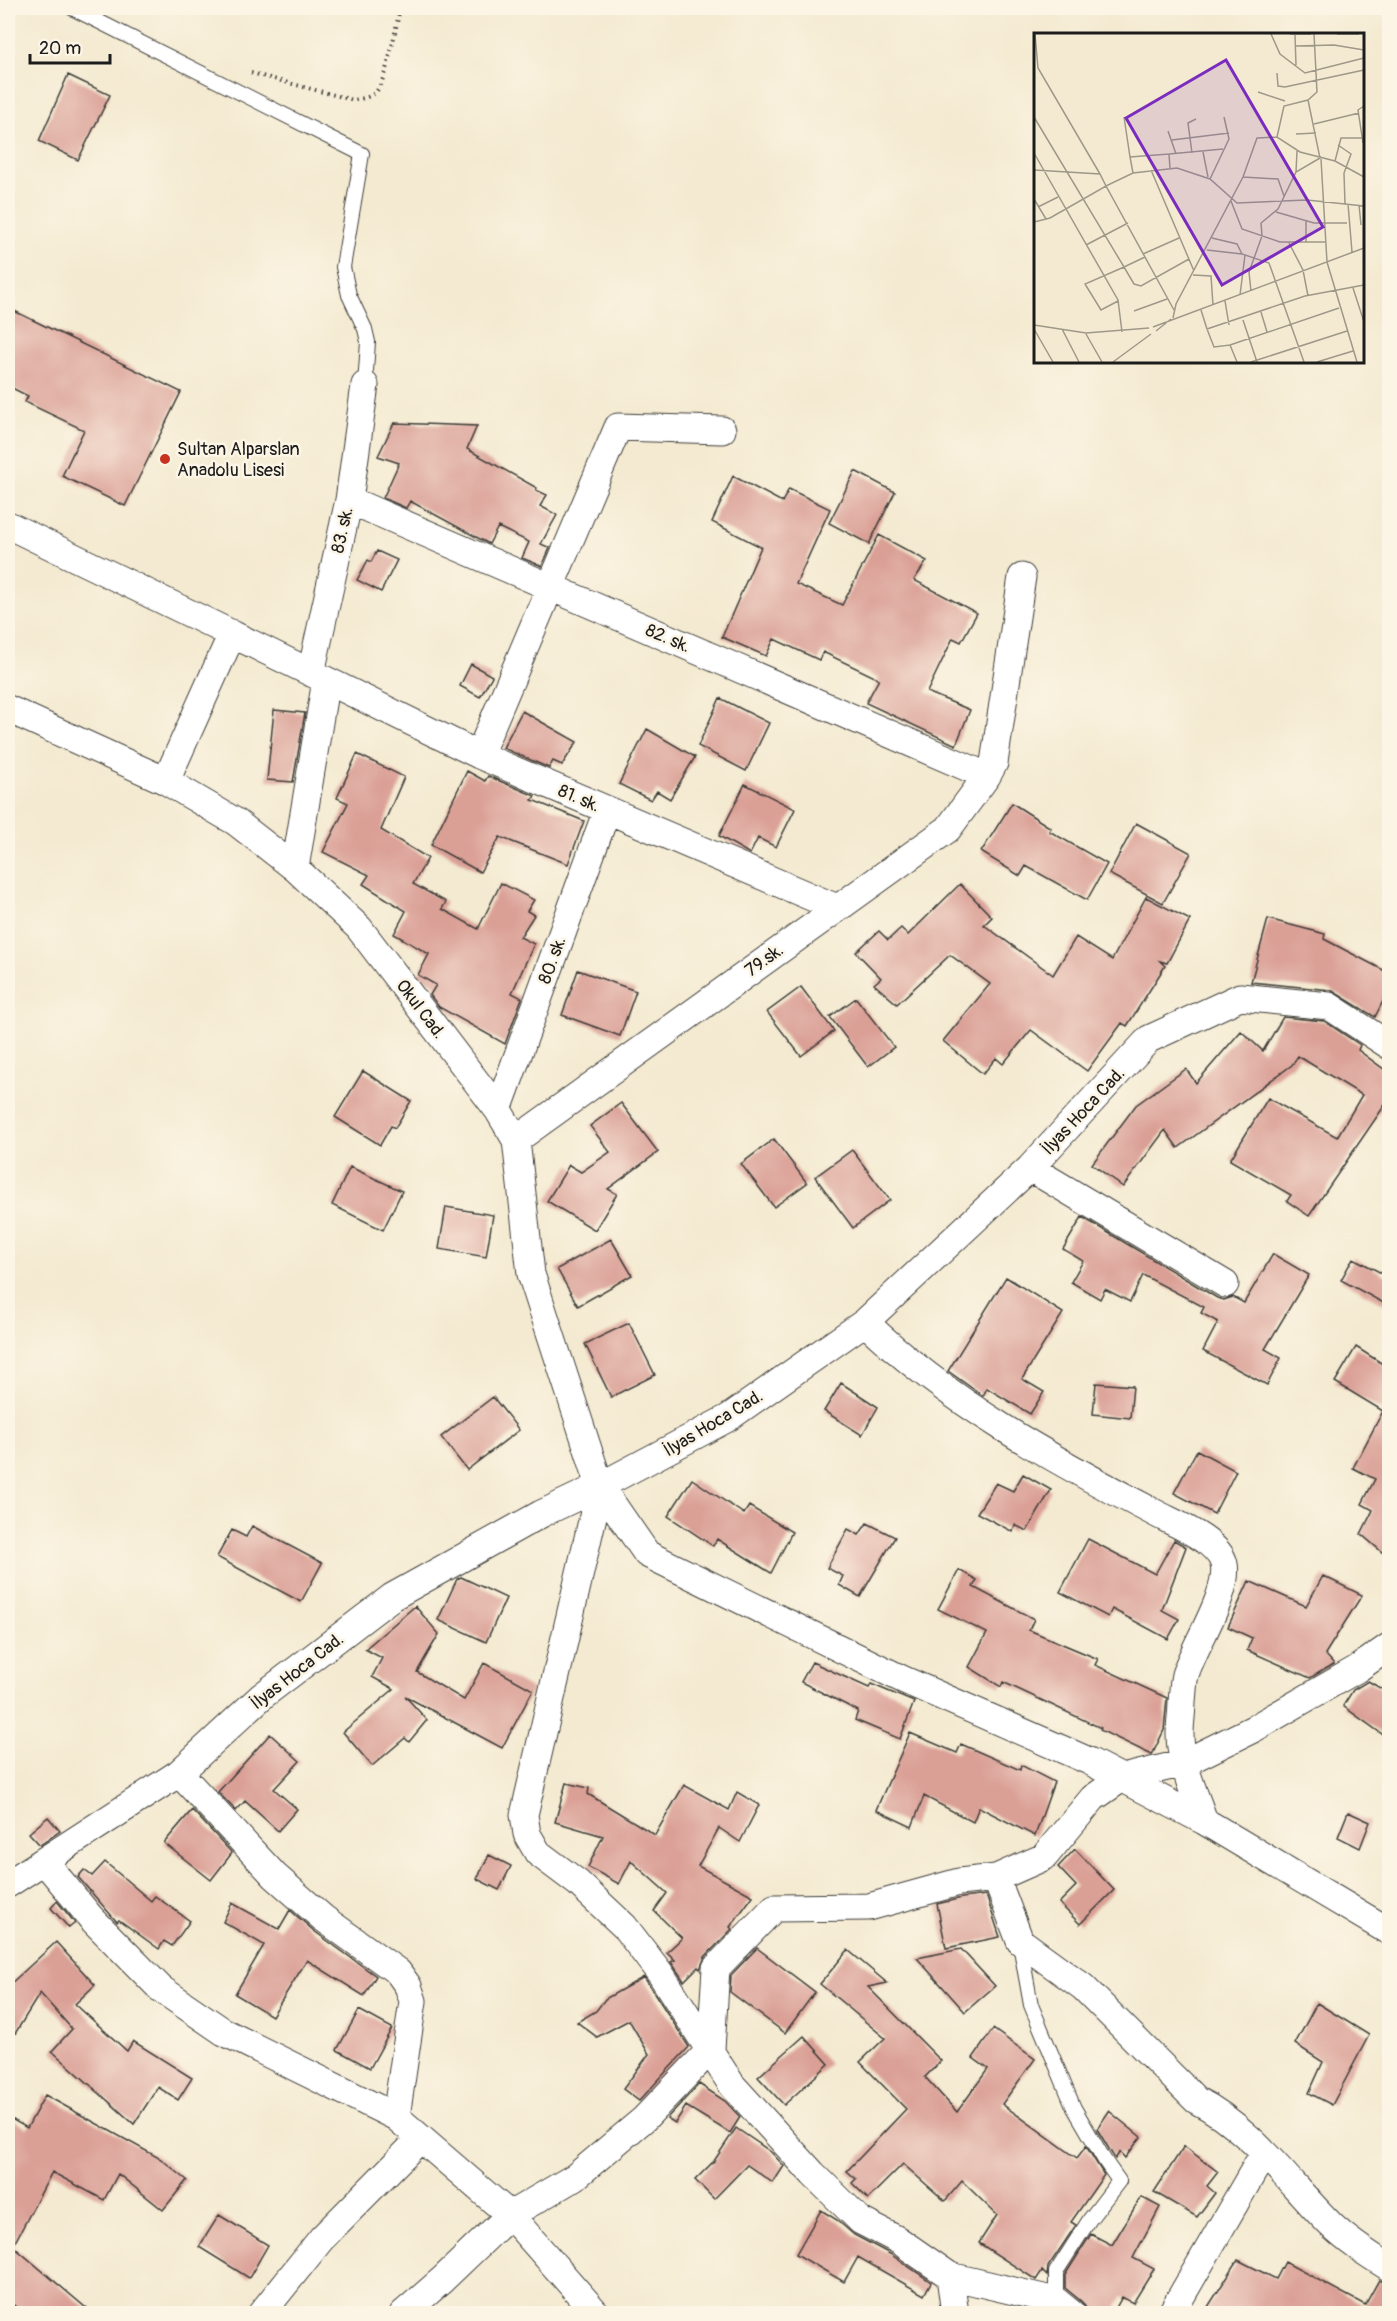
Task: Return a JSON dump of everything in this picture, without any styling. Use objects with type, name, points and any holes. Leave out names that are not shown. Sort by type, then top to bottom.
[{"type":"street","name":"83. sk.","points":[[296,868],[318,676],[349,500],[365,385]]},
{"type":"street","points":[[479,754],[618,427],[722,430]]},
{"type":"street","name":"82. sk.","points":[[349,500],[991,770]]},
{"type":"street","name":"81. sk.","points":[[8,525],[479,754],[837,908]]},
{"type":"street","points":[[991,770],[1022,577]]},
{"type":"street","points":[[166,781],[232,634]]},
{"type":"street","name":"Okul Cad.","points":[[8,709],[166,781],[236,822],[296,868],[358,928],[498,1110],[516,1140],[531,1275],[600,1486]]},
{"type":"street","name":"79.sk.","points":[[516,1140],[948,829],[991,770]]},
{"type":"street","name":"80. sk.","points":[[498,1110],[607,810]]},
{"type":"street","name":"İlyas Hoca Cad.","points":[[8,1884],[179,1773],[262,1696],[392,1597],[541,1514],[600,1486],[728,1418],[865,1322],[1030,1168],[1149,1039],[1240,997],[1329,1006],[1389,1046]]},
{"type":"street","points":[[1030,1168],[1224,1284]]},
{"type":"street","points":[[865,1322],[891,1347],[945,1388],[1044,1454],[1191,1532],[1219,1552],[1224,1563],[1225,1574],[1217,1603],[1191,1657],[1184,1678],[1180,1736],[1184,1763],[1204,1821]]},
{"type":"street","points":[[600,1486],[647,1554],[902,1679],[1089,1761],[1204,1821],[1389,1932]]},
{"type":"street","points":[[600,1486],[524,1815],[526,1834],[538,1853],[578,1883],[624,1926],[660,1973],[711,2049],[732,2085],[813,2174],[861,2221],[898,2240],[950,2276],[1064,2307]]},
{"type":"street","points":[[403,2313],[442,2280],[510,2215],[575,2177],[644,2119],[711,2049],[716,1968],[774,1908],[869,1907],[959,1882],[996,1878],[1044,1857],[1094,1798],[1122,1778],[1184,1763],[1253,1729],[1357,1669],[1389,1646]]},
{"type":"street","points":[[179,1773],[275,1876],[323,1918],[398,1972],[408,1986],[414,2001],[396,2117]]},
{"type":"street","points":[[45,1862],[91,1918],[161,1989],[224,2032],[396,2117],[510,2215],[597,2313]]},
{"type":"street","points":[[996,1878],[1020,1941],[1083,1987],[1196,2100],[1215,2109],[1264,2153],[1332,2226],[1389,2268]]},
{"type":"street","points":[[261,2313],[322,2238],[420,2139]]},
{"type":"street","points":[[1171,2313],[1264,2153]]},
{"type":"street","points":[[950,2276],[955,2313]]},
{"type":"lane","points":[[72,8],[362,154],[343,267],[349,295],[365,329],[368,342],[365,385]]},
{"type":"lane","points":[[1020,1941],[1031,2005],[1074,2108],[1119,2181],[1090,2219],[1056,2272],[1064,2307]]},
{"type":"path","points":[[224,85],[231,78],[246,72],[353,100],[365,98],[375,92],[383,81],[400,8]]},
{"type":"building","points":[[68,75],[110,95],[78,160],[39,141]]},
{"type":"building","points":[[8,308],[181,392],[125,506],[62,476],[84,430],[25,402],[28,396],[8,386]]},
{"type":"building","points":[[394,423],[477,426],[467,449],[547,495],[540,506],[557,515],[541,544],[550,548],[542,566],[522,558],[529,542],[498,527],[489,544],[410,501],[406,508],[383,498],[399,463],[378,456]]},
{"type":"building","points":[[855,471],[895,492],[869,544],[829,523]]},
{"type":"building","points":[[733,476],[782,502],[789,489],[830,509],[796,584],[842,605],[879,535],[927,561],[914,580],[977,613],[961,642],[953,638],[927,692],[970,710],[956,745],[866,703],[879,679],[823,652],[819,660],[774,639],[766,656],[722,637],[761,547],[712,522]]},
{"type":"building","points":[[377,551],[397,560],[381,592],[357,580],[368,560],[371,562]]},
{"type":"building","points":[[471,664],[492,676],[480,697],[460,686]]},
{"type":"building","points":[[720,698],[769,723],[746,771],[698,746]]},
{"type":"building","points":[[274,710],[305,713],[293,782],[267,780]]},
{"type":"building","points":[[522,711],[577,742],[562,765],[553,761],[549,768],[503,748]]},
{"type":"building","points":[[647,729],[695,757],[670,799],[657,791],[651,800],[619,784]]},
{"type":"building","points":[[357,754],[404,777],[381,830],[428,858],[413,884],[446,902],[442,909],[478,929],[501,883],[534,900],[527,911],[534,915],[520,937],[534,944],[512,993],[522,998],[505,1044],[439,1007],[430,995],[436,985],[418,975],[429,954],[394,934],[406,911],[363,884],[369,875],[323,852],[348,803],[337,798]]},
{"type":"building","points":[[467,771],[485,781],[488,776],[535,796],[532,800],[584,821],[568,864],[500,837],[480,872],[431,845]]},
{"type":"building","points":[[745,784],[795,809],[776,847],[758,838],[750,854],[719,836]]},
{"type":"building","points":[[1012,803],[1051,828],[1049,831],[1107,864],[1087,900],[1026,866],[1020,876],[981,852]]},
{"type":"building","points":[[1136,823],[1191,853],[1163,903],[1109,874]]},
{"type":"building","points":[[960,884],[992,917],[984,925],[1053,975],[1076,937],[1112,960],[1146,897],[1190,920],[1167,963],[1160,961],[1165,966],[1127,1026],[1122,1023],[1087,1071],[1031,1030],[1003,1064],[996,1058],[983,1074],[943,1041],[990,984],[950,955],[897,1004],[874,984],[881,978],[856,952],[879,931],[888,940],[901,928],[908,935]]},
{"type":"building","points":[[1268,919],[1325,934],[1324,939],[1389,973],[1389,989],[1375,1017],[1331,990],[1251,982]]},
{"type":"building","points":[[578,970],[636,991],[620,1036],[562,1015]]},
{"type":"building","points":[[801,987],[834,1031],[801,1056],[767,1012]]},
{"type":"building","points":[[856,998],[894,1047],[868,1067],[830,1017]]},
{"type":"building","points":[[1283,1017],[1324,1021],[1360,1045],[1358,1050],[1389,1073],[1389,1099],[1309,1216],[1287,1201],[1291,1195],[1230,1160],[1268,1098],[1337,1137],[1362,1095],[1298,1056],[1292,1065],[1178,1148],[1165,1130],[1123,1187],[1092,1164],[1136,1105],[1186,1069],[1196,1083],[1241,1031],[1263,1051]]},
{"type":"building","points":[[363,1071],[411,1101],[395,1128],[391,1126],[380,1145],[335,1117]]},
{"type":"building","points":[[621,1103],[658,1152],[608,1189],[617,1194],[595,1230],[547,1201],[569,1165],[581,1172],[610,1152],[590,1126]]},
{"type":"building","points":[[774,1139],[807,1183],[774,1207],[741,1164]]},
{"type":"building","points":[[852,1150],[890,1200],[853,1228],[815,1177]]},
{"type":"building","points":[[350,1167],[402,1191],[383,1230],[332,1205]]},
{"type":"building","points":[[446,1207],[493,1215],[486,1257],[439,1249]]},
{"type":"building","points":[[1082,1217],[1217,1298],[1224,1300],[1233,1297],[1244,1303],[1273,1254],[1309,1275],[1265,1349],[1281,1358],[1267,1385],[1203,1351],[1218,1322],[1201,1313],[1204,1307],[1143,1275],[1130,1302],[1105,1289],[1100,1299],[1071,1282],[1083,1261],[1063,1249]]},
{"type":"building","points":[[611,1239],[632,1275],[578,1306],[557,1269]]},
{"type":"building","points":[[1353,1258],[1389,1277],[1389,1306],[1341,1280]]},
{"type":"building","points":[[1006,1277],[1063,1313],[1022,1379],[1044,1392],[1030,1414],[987,1388],[983,1396],[948,1371]]},
{"type":"building","points":[[629,1323],[655,1375],[611,1397],[585,1344]]},
{"type":"building","points":[[1356,1347],[1389,1368],[1389,1558],[1361,1534],[1373,1510],[1362,1504],[1375,1479],[1353,1468],[1383,1411],[1335,1382]]},
{"type":"building","points":[[841,1383],[878,1407],[862,1435],[824,1411]]},
{"type":"building","points":[[1096,1383],[1133,1386],[1130,1418],[1093,1414]]},
{"type":"building","points":[[493,1397],[519,1430],[467,1470],[441,1437]]},
{"type":"building","points":[[1197,1450],[1236,1471],[1214,1514],[1174,1493]]},
{"type":"building","points":[[1023,1474],[1051,1490],[1027,1531],[1015,1525],[1013,1532],[977,1513],[996,1483],[1013,1491]]},
{"type":"building","points":[[692,1479],[744,1514],[749,1506],[792,1532],[771,1573],[717,1539],[713,1546],[668,1516]]},
{"type":"building","points":[[867,1523],[895,1537],[860,1597],[839,1585],[843,1576],[827,1568],[848,1529],[859,1535]]},
{"type":"building","points":[[252,1526],[322,1563],[301,1602],[217,1557],[232,1530],[246,1537]]},
{"type":"building","points":[[1088,1539],[1155,1574],[1174,1540],[1186,1547],[1162,1610],[1179,1619],[1168,1639],[1112,1609],[1108,1617],[1060,1592]]},
{"type":"building","points":[[959,1570],[977,1580],[973,1587],[1034,1619],[1029,1630],[1098,1659],[1095,1665],[1167,1698],[1164,1730],[1152,1755],[1100,1730],[1101,1728],[1003,1682],[1001,1687],[969,1667],[987,1633],[938,1609]]},
{"type":"building","points":[[1323,1576],[1362,1595],[1325,1654],[1334,1664],[1310,1678],[1247,1650],[1252,1638],[1228,1627],[1249,1581],[1306,1606]]},
{"type":"building","points":[[461,1577],[506,1598],[486,1642],[438,1620],[457,1579]]},
{"type":"building","points":[[415,1606],[439,1634],[417,1672],[464,1700],[484,1663],[533,1690],[502,1748],[405,1696],[427,1720],[409,1742],[405,1738],[372,1766],[343,1732],[394,1689],[372,1677],[382,1658],[365,1649]]},
{"type":"building","points":[[812,1662],[869,1688],[871,1684],[914,1702],[900,1739],[855,1720],[858,1711],[801,1682]]},
{"type":"building","points":[[1368,1681],[1389,1693],[1389,1739],[1343,1706],[1353,1690]]},
{"type":"building","points":[[910,1733],[957,1753],[961,1744],[1020,1770],[1021,1765],[1054,1782],[1035,1836],[979,1807],[973,1822],[924,1796],[912,1827],[876,1810]]},
{"type":"building","points":[[270,1734],[300,1761],[274,1789],[297,1809],[278,1831],[245,1801],[236,1811],[218,1792]]},
{"type":"building","points":[[566,1783],[589,1788],[588,1794],[655,1835],[684,1785],[729,1810],[737,1792],[759,1805],[740,1842],[719,1828],[698,1866],[753,1896],[730,1927],[732,1929],[705,1957],[700,1969],[698,1967],[684,1981],[671,1962],[675,1960],[667,1952],[682,1938],[654,1911],[667,1893],[631,1861],[619,1884],[588,1867],[603,1836],[555,1822]]},
{"type":"building","points":[[192,1810],[232,1853],[211,1880],[164,1843]]},
{"type":"building","points":[[1348,1812],[1370,1822],[1360,1848],[1338,1837]]},
{"type":"building","points":[[48,1817],[60,1831],[40,1845],[29,1833]]},
{"type":"building","points":[[1075,1849],[1114,1890],[1080,1924],[1059,1903],[1076,1886],[1058,1867]]},
{"type":"building","points":[[489,1855],[511,1866],[499,1890],[477,1879]]},
{"type":"building","points":[[105,1862],[151,1901],[155,1896],[190,1921],[172,1946],[164,1941],[159,1949],[119,1920],[117,1922],[78,1877],[84,1870],[92,1876]]},
{"type":"building","points":[[986,1895],[1000,1937],[946,1948],[937,1904]]},
{"type":"building","points":[[57,1901],[75,1923],[69,1928],[51,1908]]},
{"type":"building","points":[[232,1903],[279,1929],[290,1910],[314,1931],[376,1976],[364,1996],[307,1960],[272,2016],[235,1994],[264,1945],[223,1922]]},
{"type":"building","points":[[56,1942],[95,1985],[75,2004],[127,2051],[133,2041],[192,2078],[178,2100],[158,2087],[134,2124],[52,2051],[72,2029],[40,1993],[8,2045],[8,1986]]},
{"type":"building","points":[[757,1948],[815,1992],[785,2033],[730,1992],[731,1975]]},
{"type":"building","points":[[961,1949],[995,1986],[965,2012],[917,1958]]},
{"type":"building","points":[[848,1950],[887,1983],[868,1987],[941,2061],[925,2077],[957,2112],[988,2069],[973,2058],[993,2029],[1035,2059],[1002,2104],[1077,2158],[1086,2146],[1104,2175],[1071,2222],[1076,2225],[1048,2267],[1047,2276],[1042,2271],[1036,2280],[979,2243],[997,2215],[962,2181],[945,2201],[903,2164],[868,2199],[852,2183],[856,2179],[847,2171],[906,2109],[860,2062],[885,2038],[820,1984]]},
{"type":"building","points":[[644,1977],[689,2047],[639,2101],[623,2089],[649,2054],[629,2020],[597,2037],[577,2022],[596,2011],[605,1999]]},
{"type":"building","points":[[1317,2003],[1369,2035],[1332,2105],[1309,2093],[1323,2062],[1295,2044]]},
{"type":"building","points":[[359,2010],[392,2028],[370,2068],[337,2050]]},
{"type":"building","points":[[804,2036],[829,2064],[784,2105],[758,2077]]},
{"type":"building","points":[[699,2084],[725,2101],[740,2117],[730,2133],[686,2106],[675,2123],[667,2118]]},
{"type":"building","points":[[45,2095],[161,2159],[187,2180],[163,2210],[118,2174],[104,2200],[52,2172],[13,2246],[92,2313],[23,2313],[8,2300],[8,2117],[27,2128]]},
{"type":"building","points":[[1109,2111],[1141,2137],[1125,2158],[1120,2152],[1115,2159],[1097,2129]]},
{"type":"building","points":[[736,2128],[771,2152],[784,2166],[773,2183],[747,2165],[714,2199],[695,2180],[714,2161]]},
{"type":"building","points":[[1184,2146],[1218,2172],[1207,2186],[1215,2193],[1197,2217],[1154,2192]]},
{"type":"building","points":[[1141,2197],[1160,2207],[1133,2258],[1154,2269],[1133,2303],[1122,2297],[1113,2313],[1089,2313],[1082,2302],[1065,2288],[1065,2275],[1091,2234],[1112,2245]]},
{"type":"building","points":[[821,2210],[854,2235],[890,2254],[931,2282],[924,2295],[858,2257],[844,2282],[796,2254]]},
{"type":"building","points":[[219,2215],[268,2245],[249,2278],[199,2247]]},
{"type":"building","points":[[1238,2260],[1276,2279],[1285,2262],[1365,2305],[1379,2280],[1389,2284],[1389,2313],[1204,2313]]},
{"type":"place","name":"Sultan Alparslan Anadolu Lisesi","points":[[165,459]]}]
